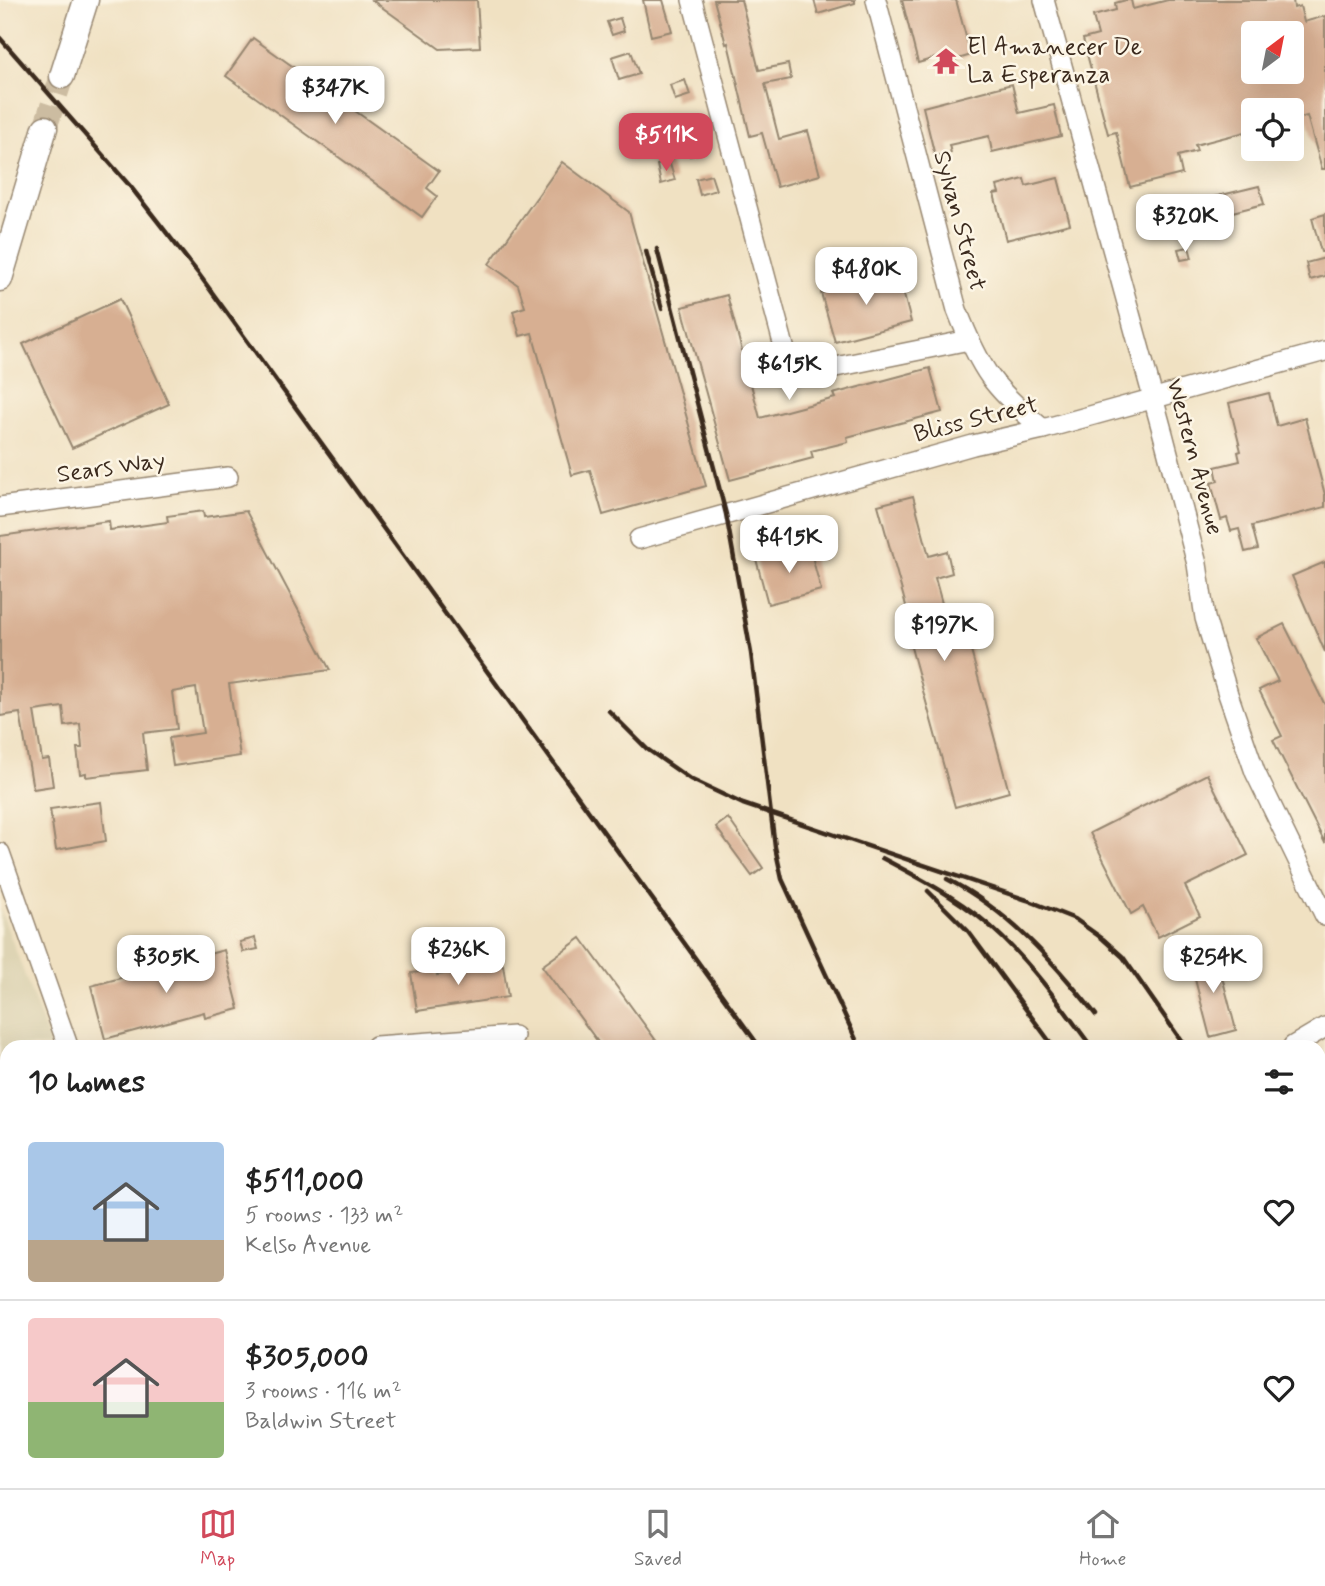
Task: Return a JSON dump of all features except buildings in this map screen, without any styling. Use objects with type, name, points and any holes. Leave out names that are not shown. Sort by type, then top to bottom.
[{"type":"main road","points":[[62,76],[86,0]]},
{"type":"main road","points":[[0,279],[45,128]]},
{"type":"street","points":[[692,0],[787,358],[795,368],[811,372],[969,340]]},
{"type":"street","name":"Sylvan Street","points":[[876,0],[950,286],[969,340],[993,383],[1043,429]]},
{"type":"street","name":"Western Avenue","points":[[1044,0],[1153,397],[1197,564],[1205,618],[1228,694],[1255,772],[1325,916]]},
{"type":"street","name":"Bliss Street","points":[[639,539],[1325,351]]},
{"type":"street","name":"Sears Way","points":[[0,507],[228,477]]},
{"type":"street","points":[[0,853],[66,1040]]},
{"type":"street","points":[[1303,1040],[1325,1027]]},
{"type":"street","points":[[462,1040],[514,1036]]},
{"type":"shaded area","points":[[0,908],[49,1040],[0,1040]]},
{"type":"tunnel","points":[[45,128],[62,76]]},
{"type":"railway","points":[[0,38],[130,186],[198,273],[755,1040]]},
{"type":"railway","points":[[657,249],[726,514],[751,653],[775,847],[782,879],[856,1040]]},
{"type":"railway","points":[[646,251],[662,309]]},
{"type":"railway","points":[[609,711],[647,749],[690,779],[743,804],[1027,900],[1075,919],[1123,957],[1181,1040]]},
{"type":"railway","points":[[882,858],[945,894],[990,926],[1037,975],[1087,1040]]},
{"type":"railway","points":[[947,879],[991,906],[1029,939],[1096,1015]]},
{"type":"railway","points":[[928,891],[968,931],[1049,1040]]},
{"type":"place","name":"El Amanecer De La Esperanza","points":[[946,61]]}]
